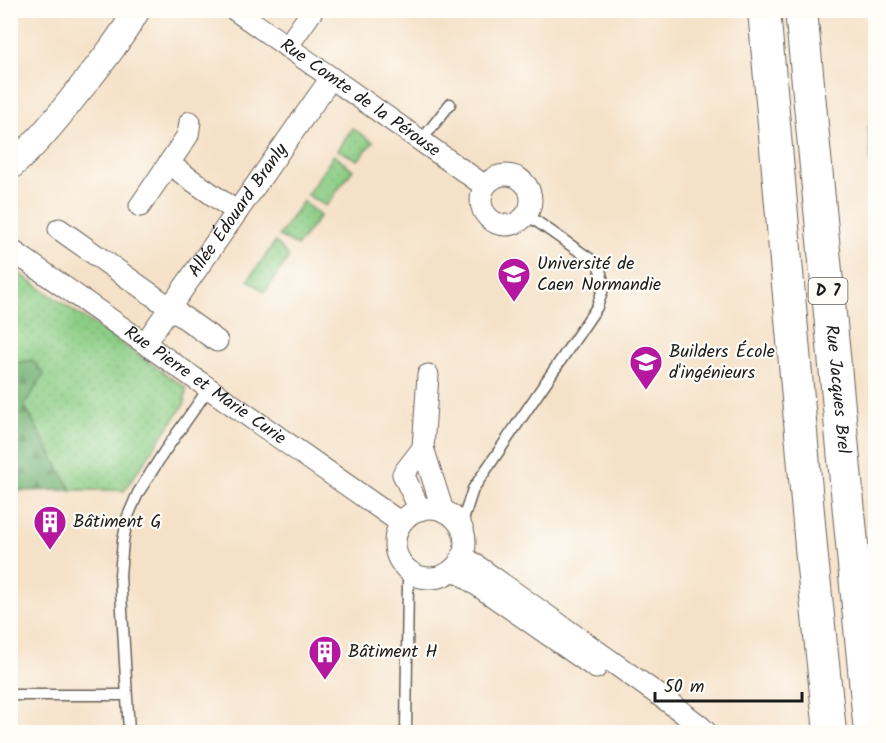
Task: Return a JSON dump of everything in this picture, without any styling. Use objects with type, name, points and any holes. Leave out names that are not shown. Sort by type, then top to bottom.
[{"type":"main road","name":"D 7","points":[[764,10],[812,558],[830,732]]},
{"type":"main road","name":"Rue Jacques Brel","points":[[801,10],[870,732]]},
{"type":"street","points":[[10,167],[21,158],[103,61],[137,10]]},
{"type":"street","name":"Rue Comte de la Pérouse","points":[[235,10],[485,186]]},
{"type":"street","points":[[287,47],[313,10]]},
{"type":"street","name":"Allée Édouard Branly","points":[[145,343],[331,78]]},
{"type":"street","points":[[140,206],[188,135],[190,122]]},
{"type":"street","points":[[170,164],[237,212]]},
{"type":"street","points":[[497,176],[513,176],[520,179],[529,192],[531,200],[526,214],[512,224],[503,225],[488,218],[481,202],[485,186],[497,176]]},
{"type":"street","points":[[59,229],[217,341]]},
{"type":"street","name":"Rue Pierre et Marie Curie","points":[[10,249],[401,523]]},
{"type":"street","points":[[428,375],[423,448],[443,511]]},
{"type":"street","points":[[420,510],[403,474],[423,448]]},
{"type":"street","points":[[432,508],[453,517],[460,526],[465,546],[458,562],[446,575],[436,578],[416,576],[400,562],[396,553],[396,532],[401,523],[410,515],[432,508]]},
{"type":"street","points":[[458,562],[687,732]]},
{"type":"street","points":[[458,562],[670,703],[706,732]]},
{"type":"lane","points":[[421,141],[450,104]]},
{"type":"lane","points":[[460,526],[473,489],[597,307],[604,286],[599,265],[526,214]]},
{"type":"lane","points":[[129,732],[120,575],[128,516],[138,493],[209,388]]},
{"type":"lane","points":[[406,732],[408,581],[416,576]]},
{"type":"lane","points":[[10,695],[126,695]]},
{"type":"green space","points":[[876,125],[875,204],[868,127]]},
{"type":"green space","points":[[352,128],[373,142],[358,160],[338,150]]},
{"type":"green space","points":[[334,155],[353,170],[326,206],[307,195]]},
{"type":"green space","points":[[303,201],[320,216],[297,246],[279,236]]},
{"type":"green space","points":[[275,242],[289,257],[265,292],[248,280]]},
{"type":"green space","points":[[10,267],[186,388],[185,403],[124,491],[71,490],[24,405],[44,374],[32,360],[11,364]]},
{"type":"green space","points":[[32,360],[44,374],[24,405],[71,490],[11,491],[11,364]]},
{"type":"place","name":"Université de Caen Normandie","points":[[514,303]]},
{"type":"place","name":"Builders École d'ingénieurs","points":[[646,391]]},
{"type":"place","name":"Bâtiment G","points":[[50,551]]},
{"type":"place","name":"Bâtiment H","points":[[325,681]]}]
